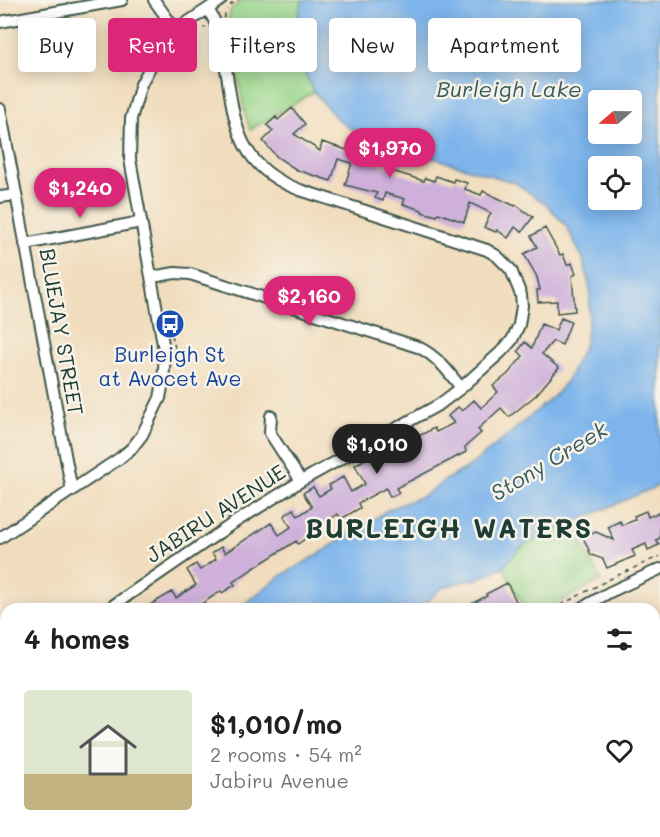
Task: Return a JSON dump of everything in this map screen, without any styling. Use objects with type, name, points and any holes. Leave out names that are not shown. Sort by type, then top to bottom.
[{"type":"street","points":[[0,22],[122,0]]},
{"type":"street","points":[[154,0],[166,18]]},
{"type":"street","points":[[197,20],[221,0]]},
{"type":"street","name":"JABIRU AVENUE","points":[[117,603],[232,524],[301,482],[440,404],[462,388],[501,352],[515,334],[522,306],[518,286],[511,270],[487,250],[293,187],[261,168],[246,149],[237,128],[219,29],[208,9]]},
{"type":"street","points":[[0,538],[132,448],[142,435],[160,398],[164,382],[165,355],[130,159],[131,119],[134,103],[146,72]]},
{"type":"street","name":"BLUEJAY STREET","points":[[0,110],[72,491]]},
{"type":"street","points":[[0,198],[16,195]]},
{"type":"street","points":[[25,244],[141,222]]},
{"type":"street","points":[[152,277],[175,273],[189,274],[418,347],[432,355],[462,388]]},
{"type":"street","points":[[271,416],[270,433],[301,482]]},
{"type":"street","points":[[590,603],[660,569]]},
{"type":"path","points":[[224,18],[226,9],[239,0]]},
{"type":"path","points":[[197,30],[205,27],[208,29]]},
{"type":"path","points":[[172,333],[175,353]]},
{"type":"path","points":[[564,603],[660,556]]},
{"type":"green space","points":[[244,0],[303,0],[298,18],[229,18],[231,9]]},
{"type":"green space","points":[[237,72],[304,72],[314,92],[250,130]]},
{"type":"green space","points":[[570,521],[601,580],[557,603],[522,603],[503,567],[526,545]]},
{"type":"water","name":"Burleigh Lake","points":[[303,0],[660,0],[660,485],[579,520],[570,521],[522,546],[503,567],[476,580],[470,579],[442,588],[425,603],[245,603],[281,576],[324,551],[356,528],[372,521],[387,510],[425,495],[445,480],[467,468],[507,436],[554,396],[568,379],[585,343],[589,317],[590,289],[583,259],[566,226],[547,205],[515,183],[397,147],[349,128],[337,119],[314,92],[305,72],[317,72],[317,18],[297,18]]},
{"type":"building","points":[[292,108],[305,124],[294,134],[320,151],[322,142],[347,150],[349,147],[370,153],[368,160],[393,168],[392,171],[424,181],[425,178],[434,181],[436,176],[453,182],[454,179],[467,183],[465,189],[481,195],[483,191],[516,205],[533,217],[522,232],[515,227],[508,238],[497,230],[496,232],[484,227],[491,213],[470,203],[464,222],[438,213],[437,216],[422,212],[422,210],[403,204],[405,199],[385,193],[383,201],[375,198],[377,193],[345,185],[352,163],[338,159],[331,181],[297,170],[277,157],[263,141],[273,131],[267,125],[276,117],[278,120]]},
{"type":"building","points":[[545,228],[560,255],[563,254],[567,265],[572,263],[576,274],[572,276],[575,311],[557,313],[557,301],[538,302],[537,290],[540,290],[537,277],[524,254],[537,247],[531,236]]},
{"type":"building","points":[[561,318],[571,322],[562,345],[553,341],[542,354],[559,368],[536,395],[509,417],[501,408],[478,429],[481,433],[465,447],[466,452],[396,488],[399,493],[390,497],[386,488],[358,503],[360,508],[341,519],[338,514],[305,536],[306,538],[298,544],[296,541],[233,582],[235,585],[203,603],[153,603],[172,592],[176,598],[196,585],[187,570],[196,564],[200,570],[216,559],[212,553],[221,547],[225,553],[271,523],[279,535],[291,527],[284,516],[294,509],[298,516],[312,507],[303,493],[313,487],[319,496],[331,489],[329,485],[343,477],[351,492],[365,484],[355,465],[385,447],[389,454],[404,446],[407,444],[404,438],[414,432],[417,437],[434,428],[436,432],[454,423],[448,416],[458,407],[462,411],[474,400],[481,408],[498,392],[493,386],[508,374],[523,356],[518,351],[525,342],[532,348],[541,324],[556,330]]},
{"type":"building","points":[[646,511],[648,517],[660,512],[660,538],[656,540],[659,545],[648,550],[646,544],[632,550],[635,556],[607,568],[603,559],[591,555],[583,537],[596,532],[614,540],[608,527],[620,521],[622,525],[635,520],[634,516]]},
{"type":"building","points":[[507,583],[517,603],[473,603],[487,596],[486,594]]},
{"type":"place","name":"Burleigh St at Avocet Ave","points":[[170,324]]},
{"type":"district","name":"BURLEIGH WATERS","points":[[449,529]]},
{"type":"water label","name":"Stony Creek","points":[[549,461]]}]
